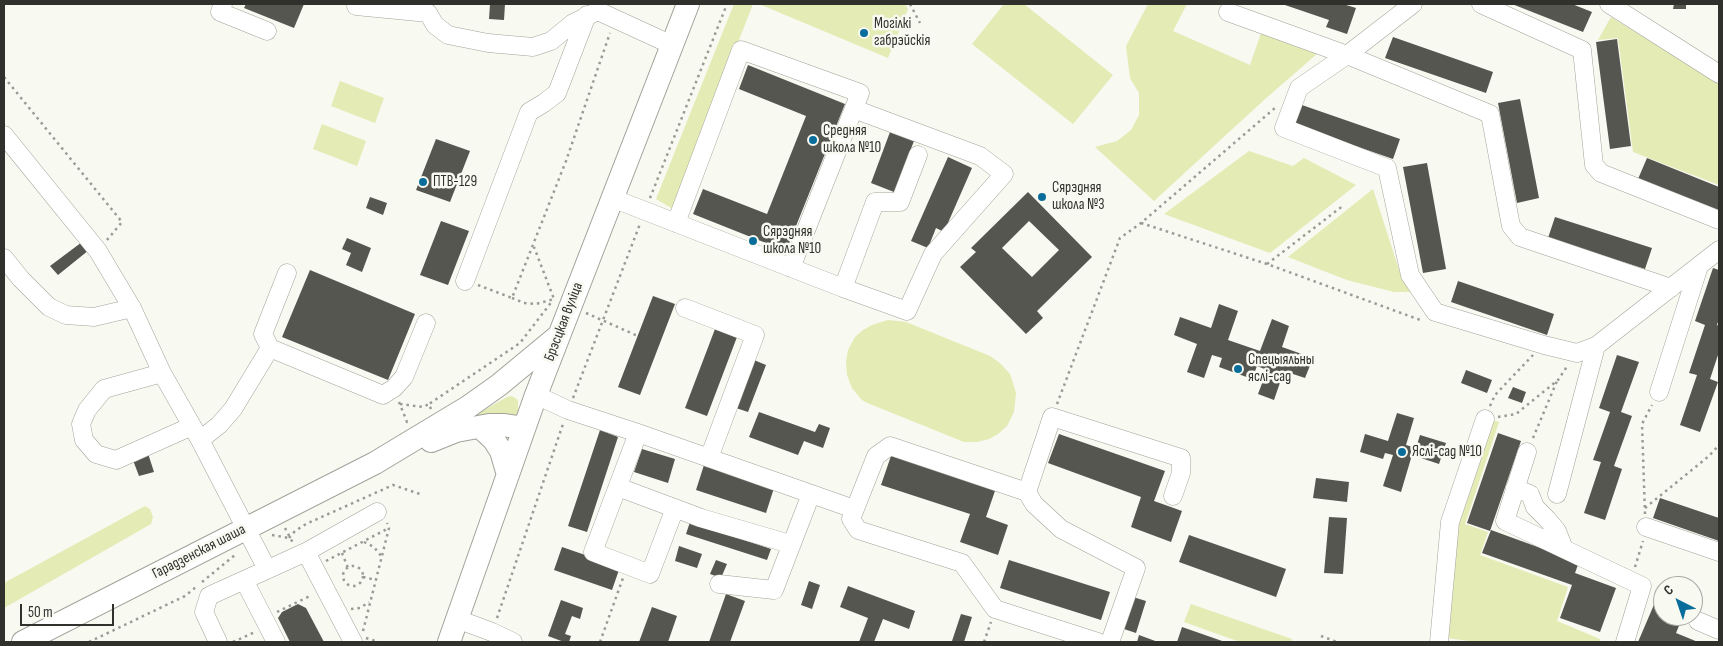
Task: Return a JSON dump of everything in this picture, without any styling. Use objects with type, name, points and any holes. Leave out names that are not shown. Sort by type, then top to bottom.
[{"type":"main road","name":"Брэсцкая вуліца","points":[[449,642],[524,428],[559,336],[562,303],[612,198],[688,4]]},
{"type":"main road","name":"Гарадзенская шаша","points":[[23,642],[250,536],[281,519],[468,407],[499,385],[559,336]]},
{"type":"main road","points":[[499,385],[514,384],[523,386],[536,395]]},
{"type":"main road","name":"Гарадзенская шаша","points":[[375,463],[456,432],[480,426],[503,425],[524,428]]},
{"type":"main road","points":[[480,426],[494,440],[501,451],[508,475]]},
{"type":"street","points":[[223,4],[220,12],[267,31]]},
{"type":"street","points":[[1413,4],[1347,55],[1298,88],[1284,128],[1387,168],[1410,275],[1434,312],[1577,353],[1596,346],[1718,253]]},
{"type":"street","points":[[1481,4],[1582,50],[1594,165],[1601,173],[1719,220]]},
{"type":"street","points":[[1609,4],[1719,74]]},
{"type":"street","points":[[356,6],[428,8],[435,25],[448,35],[488,44],[533,47],[551,41],[572,23],[598,11],[672,45]]},
{"type":"street","points":[[1228,12],[1347,55],[1490,114],[1511,226],[1520,237],[1671,288]]},
{"type":"street","points":[[465,280],[529,112],[557,93],[587,16]]},
{"type":"street","points":[[676,223],[741,50],[860,93],[791,268]]},
{"type":"street","points":[[612,198],[907,311],[933,254],[1004,174],[980,156],[854,109]]},
{"type":"street","points":[[4,135],[98,251],[132,308],[162,373],[268,569]]},
{"type":"street","points":[[843,288],[876,202],[900,202],[918,155]]},
{"type":"street","points":[[4,258],[21,279],[49,307],[66,315],[94,317],[132,308]]},
{"type":"street","points":[[1659,392],[1699,266]]},
{"type":"street","points":[[287,273],[263,334],[270,348],[383,395],[397,396],[426,323]]},
{"type":"street","points":[[685,308],[755,335],[709,458]]},
{"type":"street","points":[[1557,494],[1596,346]]},
{"type":"street","points":[[162,373],[104,389],[87,410],[82,424],[84,440],[96,454],[116,460],[219,425],[233,409],[270,348]]},
{"type":"street","points":[[536,395],[568,410],[854,509]]},
{"type":"street","points":[[1027,492],[1052,417],[1181,458],[1181,473],[1173,496]]},
{"type":"street","points":[[1440,642],[1450,522],[1485,419]]},
{"type":"street","points":[[638,433],[593,552],[650,574],[675,508]]},
{"type":"street","points":[[1098,642],[995,609],[962,563],[858,530],[851,519],[876,456],[890,446],[1027,492],[1034,504],[1060,529],[1136,568],[1110,642]]},
{"type":"street","points":[[1527,452],[1505,520],[1642,586],[1625,642]]},
{"type":"street","points":[[618,487],[701,518],[790,544]]},
{"type":"street","points":[[1515,488],[1530,494],[1535,507],[1557,531],[1564,549]]},
{"type":"street","points":[[719,584],[774,590],[790,544],[811,494]]},
{"type":"street","points":[[218,642],[204,612],[209,596],[381,516]]},
{"type":"street","points":[[1646,527],[1719,552]]},
{"type":"street","points":[[306,552],[353,642]]},
{"type":"street","points":[[244,580],[276,642]]},
{"type":"street","points":[[457,619],[513,642]]},
{"type":"street","points":[[1703,623],[1719,630]]},
{"type":"path","points":[[492,632],[568,410],[727,4]]},
{"type":"path","points":[[910,4],[920,23]]},
{"type":"path","points":[[512,298],[566,161],[616,18]]},
{"type":"path","points":[[4,77],[122,222],[98,251]]},
{"type":"path","points":[[1052,417],[1120,238],[1141,223],[1276,107]]},
{"type":"path","points":[[1267,264],[1344,205]]},
{"type":"path","points":[[1141,223],[1267,264],[1426,322],[1434,312]]},
{"type":"path","points":[[533,245],[562,303]]},
{"type":"path","points":[[465,280],[524,303],[562,303],[638,336]]},
{"type":"path","points":[[397,396],[423,407],[429,404],[520,343],[562,303]]},
{"type":"path","points":[[1485,419],[1495,395],[1544,345]]},
{"type":"path","points":[[1527,452],[1558,380],[1577,353]]},
{"type":"path","points":[[1485,419],[1516,414],[1558,380]]},
{"type":"path","points":[[1630,581],[1646,527],[1642,424],[1659,392]]},
{"type":"path","points":[[397,396],[407,422],[412,420]]},
{"type":"path","points":[[425,413],[432,409],[429,404]]},
{"type":"path","points":[[1645,508],[1709,456],[1719,445]]},
{"type":"path","points":[[289,538],[295,531],[306,524],[392,485],[423,495]]},
{"type":"path","points":[[379,642],[362,637],[389,528],[381,516]]},
{"type":"path","points":[[281,519],[270,535],[289,538]]},
{"type":"path","points":[[281,519],[289,538]]},
{"type":"path","points":[[299,523],[306,524]]},
{"type":"path","points":[[319,564],[389,528]]},
{"type":"path","points":[[89,642],[185,596],[240,550],[250,536]]},
{"type":"path","points":[[362,542],[374,547],[382,558]]},
{"type":"path","points":[[341,553],[348,568]]},
{"type":"path","points":[[600,642],[628,565]]},
{"type":"path","points":[[355,566],[362,571],[363,577],[360,584],[356,586],[348,584],[343,577],[344,572],[348,568],[355,566]]},
{"type":"path","points":[[363,577],[376,580]]},
{"type":"path","points":[[233,642],[318,592]]},
{"type":"path","points":[[185,596],[206,604]]},
{"type":"path","points":[[348,609],[360,608],[371,602]]},
{"type":"path","points":[[984,642],[995,609]]},
{"type":"path","points":[[1321,636],[1337,642]]},
{"type":"green space","points":[[734,4],[753,4],[673,209],[656,199]]},
{"type":"green space","name":"Могілкі габрэйскія","points":[[759,4],[905,4],[908,9],[888,58]]},
{"type":"green space","points":[[1004,4],[1024,4],[1113,75],[1073,124],[972,44]]},
{"type":"green space","points":[[1148,4],[1187,4],[1173,31],[1250,65],[1261,33],[1318,53],[1154,201],[1095,147],[1117,141],[1131,130],[1139,115],[1139,93],[1130,78],[1126,46]]},
{"type":"green space","points":[[1611,17],[1719,84],[1719,185],[1633,152],[1618,38],[1598,40]]},
{"type":"green space","points":[[340,81],[384,98],[375,123],[331,106]]},
{"type":"green space","points":[[322,124],[366,141],[357,166],[313,149]]},
{"type":"green space","points":[[1249,151],[1293,166],[1304,158],[1356,185],[1270,253],[1164,214]]},
{"type":"green space","points":[[1373,189],[1401,276],[1411,292],[1394,292],[1347,280],[1288,257]]},
{"type":"green space","points":[[888,320],[906,322],[990,356],[1000,363],[1010,374],[1016,393],[1014,412],[1007,426],[989,439],[977,442],[964,442],[861,399],[852,388],[847,375],[846,362],[848,350],[855,337],[863,330]]},
{"type":"green space","points":[[512,396],[518,400],[518,412],[514,417],[470,418],[507,397]]},
{"type":"green space","points":[[1492,420],[1499,422],[1465,524],[1488,532],[1480,555],[1568,587],[1557,621],[1600,639],[1600,642],[1476,642],[1447,638],[1457,522]]},
{"type":"green space","points":[[145,506],[150,509],[153,517],[151,524],[4,608],[4,583]]},
{"type":"green space","points":[[1191,604],[1292,639],[1291,642],[1240,642],[1184,622]]},
{"type":"building","points":[[246,4],[304,4],[294,28],[244,8]]},
{"type":"building","points":[[490,4],[505,4],[504,20],[489,19]]},
{"type":"building","points":[[1282,4],[1343,4],[1356,8],[1347,34],[1326,27],[1329,20]]},
{"type":"building","points":[[1512,4],[1572,4],[1592,12],[1583,32]]},
{"type":"building","points":[[1674,4],[1686,4],[1686,9],[1673,9]]},
{"type":"building","points":[[1393,37],[1493,72],[1486,93],[1385,58]]},
{"type":"building","points":[[1617,39],[1631,146],[1610,149],[1596,42]]},
{"type":"building","name":"Средняя школа №10","points":[[748,65],[845,104],[786,251],[693,214],[703,189],[767,214],[806,116],[739,89]]},
{"type":"building","points":[[1520,99],[1539,198],[1517,203],[1498,103]]},
{"type":"building","points":[[1299,104],[1400,139],[1393,159],[1292,124]]},
{"type":"building","points":[[890,132],[914,141],[894,192],[871,183]]},
{"type":"building","points":[[436,139],[470,151],[450,202],[416,190]]},
{"type":"building","points":[[948,157],[972,168],[944,232],[936,228],[928,248],[911,241]]},
{"type":"building","points":[[1647,158],[1719,187],[1719,211],[1638,179]]},
{"type":"building","points":[[1427,163],[1446,269],[1423,273],[1403,167]]},
{"type":"building","points":[[1028,192],[1092,257],[1037,311],[1043,318],[1026,334],[960,267],[976,252],[971,248]],"holes":[[[1029,221],[1059,250],[1032,277],[1002,248]]]},
{"type":"building","points":[[370,197],[387,203],[383,215],[366,208]]},
{"type":"building","points":[[1555,217],[1652,248],[1645,269],[1548,238]]},
{"type":"building","points":[[441,221],[469,231],[448,285],[420,275]]},
{"type":"building","points":[[347,238],[371,248],[362,272],[346,265],[351,253],[342,249]]},
{"type":"building","points":[[82,242],[89,250],[58,275],[50,266]]},
{"type":"building","points":[[1713,268],[1719,270],[1719,319],[1717,325],[1719,326],[1719,352],[1710,379],[1718,382],[1700,432],[1680,425],[1697,375],[1689,373],[1705,325],[1695,321]]},
{"type":"building","points":[[310,270],[415,314],[388,380],[282,337]]},
{"type":"building","points":[[1458,281],[1554,314],[1547,335],[1451,302]]},
{"type":"building","points":[[653,296],[675,304],[640,395],[618,387]]},
{"type":"building","points":[[1219,304],[1238,311],[1228,340],[1260,351],[1272,319],[1289,326],[1282,347],[1313,358],[1305,378],[1284,371],[1274,400],[1258,394],[1267,370],[1257,366],[1252,379],[1219,367],[1222,358],[1212,355],[1204,378],[1187,372],[1197,344],[1174,335],[1180,317],[1211,328]]},
{"type":"building","points":[[715,329],[737,337],[707,416],[685,408]]},
{"type":"building","points":[[1617,355],[1639,362],[1621,412],[1632,416],[1614,466],[1622,469],[1605,520],[1584,513],[1601,462],[1593,460],[1610,412],[1599,408]]},
{"type":"building","points":[[754,360],[766,365],[748,412],[736,408]]},
{"type":"building","points":[[1466,370],[1492,380],[1487,393],[1461,383]]},
{"type":"building","points":[[1513,387],[1526,392],[1522,403],[1508,398]]},
{"type":"building","points":[[759,412],[815,432],[819,424],[830,428],[823,448],[804,441],[798,455],[749,437]]},
{"type":"building","name":"Яслі-сад №10","points":[[1397,413],[1414,418],[1406,445],[1416,448],[1420,435],[1446,443],[1439,464],[1412,455],[1401,492],[1383,486],[1393,455],[1385,453],[1383,459],[1360,452],[1365,434],[1388,441]]},
{"type":"building","points":[[600,430],[618,437],[587,532],[568,526]]},
{"type":"building","points":[[1498,433],[1521,441],[1490,531],[1467,523]]},
{"type":"building","points":[[1059,434],[1165,471],[1154,501],[1182,511],[1171,542],[1131,527],[1141,497],[1048,463]]},
{"type":"building","points":[[144,441],[154,472],[139,476],[128,447]]},
{"type":"building","points":[[642,449],[675,459],[668,483],[634,472]]},
{"type":"building","points":[[892,453],[996,488],[986,517],[1008,525],[998,555],[960,542],[970,514],[881,485]]},
{"type":"building","points":[[704,465],[774,488],[766,513],[696,490]]},
{"type":"building","points":[[1316,478],[1349,482],[1347,502],[1313,498]]},
{"type":"building","points":[[1660,498],[1719,518],[1719,541],[1653,518]]},
{"type":"building","points":[[1329,517],[1347,518],[1343,574],[1324,573]]},
{"type":"building","points":[[690,522],[771,549],[767,560],[686,534]]},
{"type":"building","points":[[1491,530],[1579,562],[1575,573],[1616,588],[1600,632],[1560,618],[1572,585],[1482,553]]},
{"type":"building","points":[[1189,535],[1286,569],[1276,597],[1179,562]]},
{"type":"building","points":[[679,546],[702,554],[697,568],[675,561]]},
{"type":"building","points":[[562,547],[620,567],[612,590],[554,570]]},
{"type":"building","points":[[716,560],[727,564],[721,578],[710,574]]},
{"type":"building","points":[[1009,560],[1110,592],[1101,620],[1000,588]]},
{"type":"building","points":[[809,581],[820,585],[812,609],[801,605]]},
{"type":"building","points":[[848,586],[915,611],[909,629],[883,619],[874,642],[859,642],[868,618],[840,607]]},
{"type":"building","points":[[726,594],[745,601],[730,642],[709,642]]},
{"type":"building","points":[[1133,597],[1146,601],[1136,633],[1124,629]]},
{"type":"building","points":[[561,600],[583,608],[580,619],[572,616],[565,634],[571,636],[569,642],[548,636]]},
{"type":"building","points":[[298,604],[306,608],[324,642],[290,642],[278,618],[282,612]]},
{"type":"building","points":[[652,607],[677,616],[668,642],[639,642]]},
{"type":"building","points":[[1653,607],[1653,626],[1679,626],[1676,633],[1698,642],[1638,642]]},
{"type":"building","points":[[961,614],[972,617],[964,642],[955,642],[952,641]]},
{"type":"building","points":[[1182,627],[1225,642],[1177,642]]},
{"type":"building","points":[[1139,635],[1158,642],[1137,642]]},
{"type":"place","name":"Могілкі габрэйскія","points":[[864,33]]},
{"type":"place","name":"Средняя школа №10","points":[[813,140]]},
{"type":"place","name":"ПТВ-129","points":[[423,182]]},
{"type":"place","name":"Сярэдняя школа №3","points":[[1042,197]]},
{"type":"place","name":"Сярэдняя школа №10","points":[[753,241]]},
{"type":"place","name":"Спецыяльны яслі-сад","points":[[1238,369]]},
{"type":"place","name":"Яслі-сад №10","points":[[1402,452]]}]
